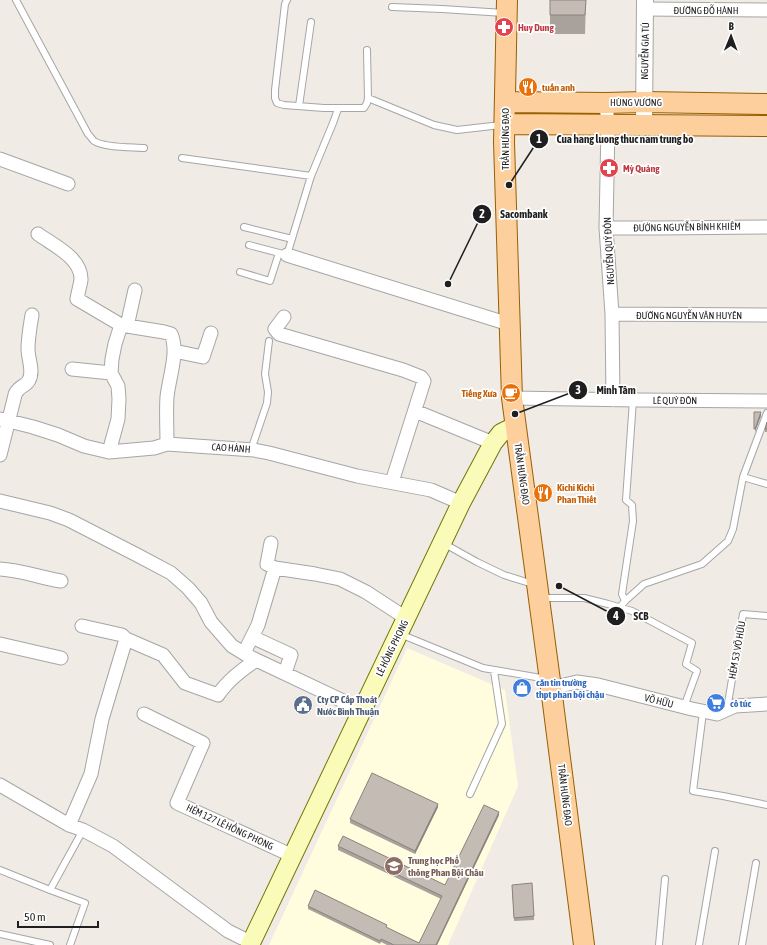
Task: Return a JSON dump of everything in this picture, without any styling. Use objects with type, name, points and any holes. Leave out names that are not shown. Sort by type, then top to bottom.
[{"type":"main road","name":"TRẦN HƯNG ĐẠO","points":[[507,6],[504,142],[512,398],[551,684],[584,945]]},
{"type":"main road","name":"HÙNG VƯƠNG","points":[[505,102],[767,104]]},
{"type":"main road","points":[[505,124],[767,126]]},
{"type":"main road","name":"LÊ HỒNG PHONG","points":[[251,944],[460,503],[492,443],[501,433],[515,426]]},
{"type":"street","name":"ĐƯỜNG ĐỖ HÀNH","points":[[645,5],[767,10]]},
{"type":"street","name":"NGUYỄN GIA TÚ","points":[[644,125],[645,5]]},
{"type":"street","name":"NGUYỄN QUÝ ĐÔN","points":[[606,102],[608,125],[606,228],[612,314],[613,400]]},
{"type":"street","points":[[0,158],[68,184]]},
{"type":"street","name":"ĐƯỜNG NGUYỄN BỈNH KHIÊM","points":[[606,228],[767,227]]},
{"type":"street","points":[[38,234],[70,256],[78,267],[81,279],[77,299],[124,325],[171,334],[174,351],[167,396],[167,444]]},
{"type":"street","points":[[283,254],[509,324]]},
{"type":"street","points":[[109,452],[118,419],[119,399],[118,386],[111,373],[114,351],[135,290]]},
{"type":"street","name":"ĐƯỜNG NGUYỄN VĂN HUYÊN","points":[[612,314],[767,315]]},
{"type":"street","points":[[0,454],[4,420],[17,390],[30,379],[31,370],[28,342],[32,315]]},
{"type":"street","points":[[284,317],[275,329],[279,334],[403,370],[422,377],[424,381],[392,482]]},
{"type":"street","points":[[174,351],[203,357],[211,333]]},
{"type":"street","points":[[72,369],[111,373]]},
{"type":"street","name":"LÊ QUÝ ĐÔN","points":[[512,398],[767,401]]},
{"type":"street","points":[[415,411],[492,443]]},
{"type":"street","name":"CAO HÀNH","points":[[4,420],[58,435],[84,446],[109,452],[154,448],[167,444],[251,450],[268,453],[357,476],[431,490],[460,503]]},
{"type":"street","points":[[0,501],[50,513],[69,520],[171,573],[188,588],[201,603],[211,622],[232,646],[256,660],[362,710]]},
{"type":"street","points":[[271,543],[267,564],[275,568],[315,574],[340,580],[366,592],[402,626]]},
{"type":"street","points":[[244,653],[258,625],[275,568]]},
{"type":"street","points":[[0,569],[10,569],[46,579],[61,581]]},
{"type":"street","points":[[82,626],[122,635],[126,639],[163,655],[185,683],[218,695],[237,674],[256,660]]},
{"type":"street","points":[[252,637],[291,655],[285,673]]},
{"type":"street","points":[[69,824],[91,774],[102,719],[126,639]]},
{"type":"street","points":[[0,644],[61,658]]},
{"type":"street","name":"VÕ HỮU","points":[[551,684],[577,682],[598,685],[703,712],[717,714],[735,706],[767,704]]},
{"type":"street","name":"HẺM 127 LÊ HỒNG PHONG","points":[[144,714],[203,743],[177,804],[293,856]]},
{"type":"street","points":[[0,785],[69,824],[113,846],[228,931],[251,944]]},
{"type":"lane","points":[[16,0],[88,134],[95,141],[106,145],[144,148]]},
{"type":"lane","points":[[287,0],[285,4],[275,98],[277,103],[299,106],[364,108],[367,104],[368,98],[367,50]]},
{"type":"lane","points":[[392,7],[442,9],[507,6]]},
{"type":"lane","points":[[299,106],[311,22]]},
{"type":"lane","points":[[368,98],[434,126],[457,130],[505,124]]},
{"type":"lane","points":[[240,272],[270,281],[292,239],[311,176],[338,108]]},
{"type":"lane","points":[[182,158],[311,176]]},
{"type":"lane","points":[[244,227],[292,239]]},
{"type":"lane","points":[[249,245],[283,254]]},
{"type":"lane","points":[[251,450],[267,403],[268,392],[265,374],[269,341]]},
{"type":"lane","points":[[625,601],[622,594],[633,521],[632,506],[626,500],[633,400]]},
{"type":"lane","points":[[620,607],[644,584],[702,564],[728,541],[733,529],[743,477],[767,413]]},
{"type":"lane","points":[[743,477],[767,484]]},
{"type":"lane","points":[[442,542],[477,562],[538,591],[584,598],[632,610],[692,642],[686,664],[697,671],[684,707]]},
{"type":"lane","name":"HẺM 53 VÕ HỮU","points":[[727,710],[743,614],[767,616]]},
{"type":"lane","points":[[402,626],[467,663],[494,671],[551,684]]},
{"type":"lane","points":[[470,794],[502,724],[494,671]]},
{"type":"lane","points":[[703,712],[693,791],[767,805]]},
{"type":"lane","points":[[50,890],[83,830]]},
{"type":"lane","points":[[699,945],[715,851]]},
{"type":"lane","points":[[742,945],[756,863]]},
{"type":"lane","points":[[0,870],[85,903],[70,945]]},
{"type":"lane","points":[[660,945],[665,878]]},
{"type":"lane","points":[[0,934],[50,945]]},
{"type":"shaded area","name":"Trung học Phổ thông Phan Bội Châu","points":[[407,648],[505,690],[518,786],[448,945],[269,945]]},
{"type":"building","points":[[550,0],[586,0],[585,15],[550,15]]},
{"type":"building","points":[[754,412],[761,412],[755,429],[754,429]]},
{"type":"building","points":[[372,773],[438,804],[415,851],[350,819]]},
{"type":"building","points":[[484,805],[499,812],[436,945],[394,945],[381,939],[380,941],[308,906],[315,890],[387,925],[386,927],[419,943],[442,896],[338,846],[343,836],[445,885]]},
{"type":"building","points":[[532,883],[534,916],[514,918],[512,885]]},
{"type":"place","name":"Huy Dung","points":[[504,27]]},
{"type":"place","name":"tuấn anh","points":[[528,87]]},
{"type":"place","name":"Mỳ Quảng","points":[[609,168]]},
{"type":"place","name":"Cua hang luong thuc nam trung bo","points":[[509,185]]},
{"type":"place","name":"Sacombank","points":[[448,284]]},
{"type":"place","name":"Tiếng Xưa","points":[[511,393]]},
{"type":"place","name":"Minh Tâm","points":[[515,414]]},
{"type":"place","name":"Kichi Kichi Phan Thiết","points":[[543,493]]},
{"type":"place","name":"SCB","points":[[559,586]]},
{"type":"place","name":"căn tin trường thpt phan bội chậu","points":[[522,688]]},
{"type":"place","name":"cô túc","points":[[716,703]]},
{"type":"place","name":"Cty CP Cấp Thoát Nước Bình Thuận","points":[[303,705]]},
{"type":"place","name":"Trung học Phổ thông Phan Bội Châu","points":[[394,866]]}]
